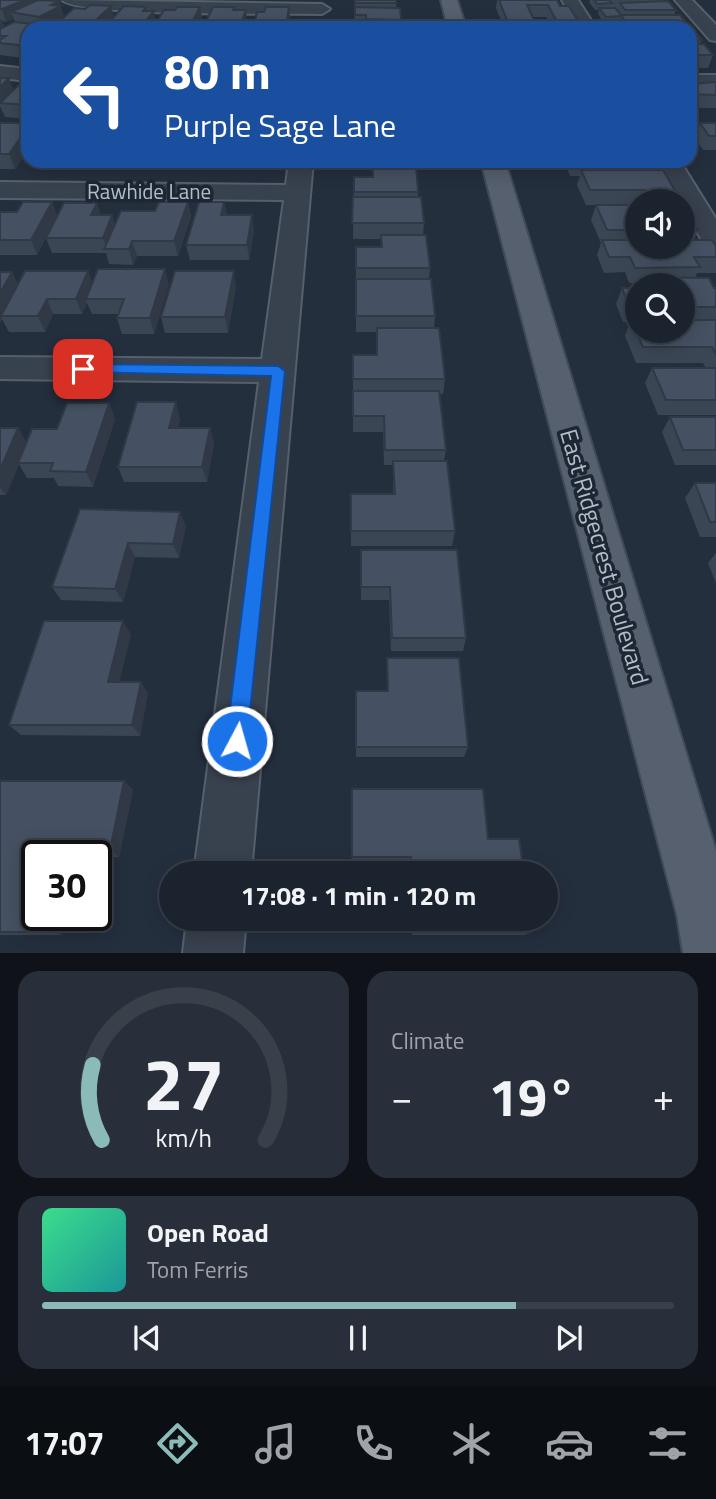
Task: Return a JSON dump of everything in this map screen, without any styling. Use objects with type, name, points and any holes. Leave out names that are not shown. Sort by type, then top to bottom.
[{"type":"main road","points":[[449,0],[455,21]]},
{"type":"main road","name":"East Ridgecrest Boulevard","points":[[495,168],[706,915],[713,953]]},
{"type":"street","points":[[71,0],[117,6],[322,4]]},
{"type":"street","points":[[570,0],[583,21]]},
{"type":"street","points":[[684,0],[716,36]]},
{"type":"street","points":[[0,72],[21,74]]},
{"type":"street","points":[[697,81],[716,81]]},
{"type":"street","points":[[672,168],[716,240]]},
{"type":"street","points":[[223,861],[299,177]]},
{"type":"street","name":"Rawhide Lane","points":[[0,190],[299,177]]},
{"type":"street","points":[[0,368],[278,371]]},
{"type":"street","points":[[213,953],[216,931]]},
{"type":"building","points":[[0,0],[25,0],[0,9]]},
{"type":"building","points":[[38,0],[59,1],[51,5],[61,6],[39,17],[11,12]]},
{"type":"building","points":[[355,0],[396,0],[396,3],[355,3]]},
{"type":"building","points":[[499,0],[557,0],[560,6],[569,6],[578,21],[507,21]],"holes":[[[527,5],[548,5],[556,20],[534,20]]]},
{"type":"building","points":[[594,0],[609,0],[612,3],[597,4]]},
{"type":"building","points":[[668,1],[676,10],[625,10],[620,3]]},
{"type":"building","points":[[90,5],[111,6],[95,21],[61,20],[74,8],[85,9]]},
{"type":"building","points":[[124,6],[146,7],[143,11],[154,11],[146,21],[110,21]]},
{"type":"building","points":[[177,7],[200,7],[193,21],[157,21],[164,10],[175,10]]},
{"type":"building","points":[[213,7],[246,10],[242,21],[206,21]]},
{"type":"building","points":[[266,7],[289,7],[287,21],[255,20],[257,12],[264,12]]},
{"type":"building","points":[[355,7],[400,8],[401,20],[366,19],[366,15],[355,15]]},
{"type":"building","points":[[599,8],[615,8],[622,16],[606,17]]},
{"type":"building","points":[[621,15],[680,15],[685,21],[625,21]]},
{"type":"building","points":[[14,22],[21,23],[21,43],[0,43],[6,36],[0,36],[0,29]]},
{"type":"building","points":[[697,44],[704,44],[713,55],[697,55]]},
{"type":"building","points":[[0,78],[9,78],[0,87]]},
{"type":"building","points":[[716,82],[716,95],[697,94],[697,83]]},
{"type":"building","points":[[21,83],[21,104],[0,103]]},
{"type":"building","points":[[0,123],[21,123],[21,137],[9,154],[0,154]]},
{"type":"building","points":[[700,123],[716,123],[716,136],[709,136]]},
{"type":"building","points":[[373,168],[416,168],[418,192],[354,192],[354,177],[373,177]]},
{"type":"building","points":[[581,170],[663,170],[674,189],[625,189],[590,190]]},
{"type":"building","points":[[353,197],[421,197],[424,223],[352,223]]},
{"type":"building","points":[[23,202],[52,202],[31,240],[0,240],[0,212],[17,212]]},
{"type":"building","points":[[159,202],[188,202],[174,241],[132,241],[129,249],[104,249],[121,211],[155,211]]},
{"type":"building","points":[[199,202],[224,202],[221,215],[252,215],[247,245],[186,245]]},
{"type":"building","points":[[64,203],[97,203],[91,215],[112,215],[103,238],[46,238]]},
{"type":"building","points":[[596,205],[625,205],[625,230],[607,230]]},
{"type":"building","points":[[381,235],[426,235],[430,268],[356,268],[356,247],[382,247]]},
{"type":"building","points":[[602,240],[625,240],[625,257],[609,257]]},
{"type":"building","points":[[695,240],[712,240],[716,246],[716,257],[695,257]]},
{"type":"building","points":[[631,259],[695,259],[700,267],[635,268]]},
{"type":"building","points":[[98,269],[165,269],[150,318],[117,318],[124,299],[86,299]]},
{"type":"building","points":[[25,271],[88,271],[76,299],[47,299],[38,316],[1,316]]},
{"type":"building","points":[[175,271],[234,271],[225,317],[161,317]]},
{"type":"building","points":[[0,272],[12,272],[0,293]]},
{"type":"building","points":[[695,278],[709,278],[716,288],[716,307],[695,307]]},
{"type":"building","points":[[356,279],[431,279],[435,316],[356,316]]},
{"type":"building","points":[[695,320],[716,320],[716,354],[712,347],[643,347],[641,343],[695,343]]},
{"type":"building","points":[[377,328],[439,328],[445,379],[353,379],[353,355],[377,355]]},
{"type":"building","points":[[652,368],[716,368],[716,400],[666,400]]},
{"type":"building","points":[[353,391],[439,391],[446,450],[385,450],[384,416],[353,416]]},
{"type":"building","points":[[137,402],[176,402],[169,428],[210,428],[202,467],[118,467]]},
{"type":"building","points":[[67,403],[109,403],[86,472],[50,471],[53,463],[18,463],[32,429],[57,429]]},
{"type":"building","points":[[670,417],[716,417],[716,450],[683,450]]},
{"type":"building","points":[[0,428],[18,428],[0,470]]},
{"type":"building","points":[[393,461],[447,461],[455,531],[351,531],[351,494],[395,494]]},
{"type":"building","points":[[695,483],[716,483],[716,522],[710,522]]},
{"type":"building","points":[[80,509],[180,512],[173,544],[128,543],[115,589],[52,587]]},
{"type":"building","points":[[361,550],[457,550],[466,638],[392,638],[390,587],[361,587]]},
{"type":"building","points":[[44,621],[123,621],[108,682],[141,682],[132,725],[9,725]]},
{"type":"building","points":[[387,658],[459,658],[468,747],[356,747],[356,691],[388,691]]},
{"type":"building","points":[[0,781],[124,781],[112,840],[21,840],[21,931],[49,931],[0,932]]},
{"type":"building","points":[[352,789],[483,789],[488,839],[519,839],[522,861],[411,861],[411,857],[352,857]]},
{"type":"building","points":[[414,931],[532,932],[414,932]]},
{"type":"route","points":[[83,369],[278,371],[237,741]]}]
